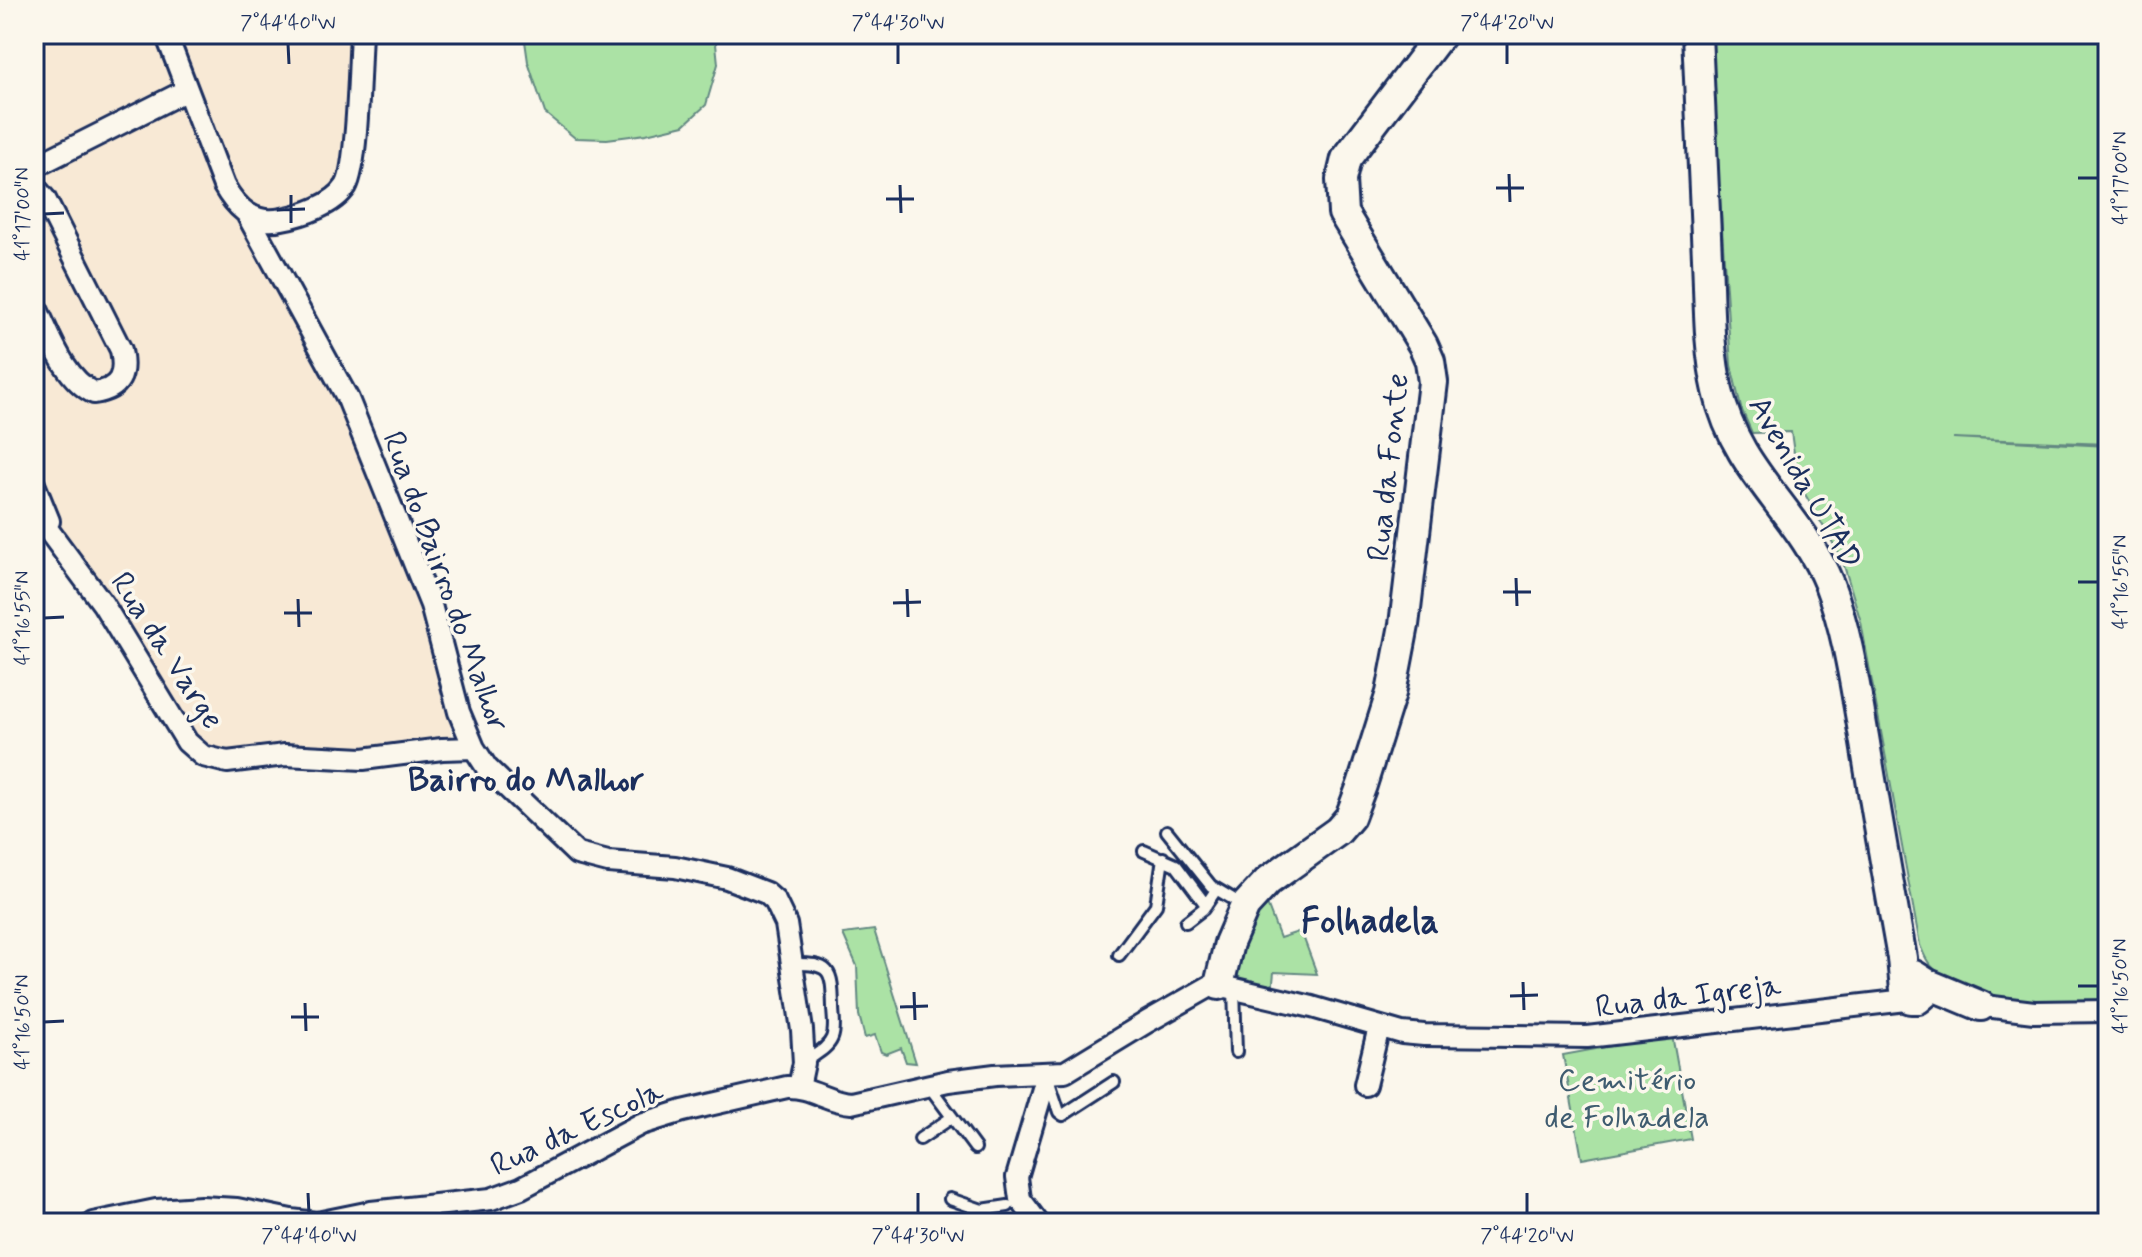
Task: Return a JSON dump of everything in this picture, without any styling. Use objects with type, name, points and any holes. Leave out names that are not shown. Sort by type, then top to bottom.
[{"type":"street","name":"Rua do Bairro do Malhor","points":[[166,34],[224,186],[248,216],[341,385],[361,428],[431,605],[459,712],[474,748],[487,768],[563,844],[577,854],[596,860],[700,872],[727,878],[766,893],[775,901],[786,924],[791,964]]},
{"type":"street","points":[[248,216],[269,221],[295,216],[326,204],[345,188],[352,166],[361,34]]},
{"type":"street","name":"Rua da Fonte","points":[[1245,906],[1268,881],[1332,837],[1350,817],[1393,683],[1406,612],[1433,382],[1430,361],[1423,345],[1343,213],[1341,180],[1346,159],[1441,34]]},
{"type":"street","name":"Avenida UTAD","points":[[1697,34],[1711,338],[1717,389],[1723,412],[1743,455],[1806,540],[1830,588],[1849,654],[1908,993]]},
{"type":"street","points":[[34,167],[187,90]]},
{"type":"street","points":[[34,186],[45,199],[121,350],[124,366],[116,386],[94,393],[80,386],[34,303]]},
{"type":"street","points":[[34,484],[44,511],[72,560]]},
{"type":"street","name":"Rua da Varge","points":[[34,511],[72,560],[136,656],[187,742],[203,756],[227,762],[285,755],[358,759],[474,748]]},
{"type":"street","points":[[791,964],[804,1063],[799,1087],[847,1103],[864,1101],[928,1084],[995,1075],[1047,1075],[1071,1069],[1210,985],[1227,986],[1232,932],[1245,906]]},
{"type":"street","name":"Rua da Igreja","points":[[1227,986],[1409,1034],[1587,1037],[1908,993]]},
{"type":"street","points":[[1908,993],[2034,1012],[2108,1011]]},
{"type":"street","points":[[1365,1085],[1379,1027]]},
{"type":"street","points":[[1014,1215],[1009,1196],[1047,1075]]},
{"type":"street","name":"Rua da Escola","points":[[93,1223],[146,1217],[178,1207],[225,1207],[317,1223],[371,1212],[491,1199],[521,1188],[641,1124],[683,1111],[799,1087]]},
{"type":"street","points":[[1017,1177],[1020,1199],[1038,1223]]},
{"type":"lane","points":[[1167,831],[1194,868],[1216,890],[1245,906]]},
{"type":"lane","points":[[1144,851],[1176,865],[1206,905]]},
{"type":"lane","points":[[1119,955],[1156,905],[1163,858]]},
{"type":"lane","points":[[1186,922],[1206,905],[1216,890]]},
{"type":"lane","points":[[791,964],[816,964],[831,976],[833,1037],[823,1050],[804,1063]]},
{"type":"lane","points":[[1227,986],[1236,1052]]},
{"type":"lane","points":[[1047,1075],[1059,1112],[1063,1115],[1114,1082]]},
{"type":"lane","points":[[928,1084],[975,1148]]},
{"type":"lane","points":[[920,1139],[951,1118]]},
{"type":"lane","points":[[950,1199],[982,1210],[1014,1215]]},
{"type":"lane","points":[[34,1213],[41,1223]]},
{"type":"shaded area","points":[[34,34],[372,34],[364,169],[358,192],[343,208],[295,230],[271,235],[251,232],[333,386],[421,599],[458,725],[450,727],[454,746],[354,756],[206,752],[34,507]]},
{"type":"green space","points":[[524,34],[715,34],[718,64],[706,105],[684,125],[607,139],[575,138],[545,113],[528,62]]},
{"type":"green space","points":[[1709,34],[2108,34],[2108,444],[1953,438],[2108,446],[2108,1004],[2019,1000],[1974,990],[1934,969],[1920,945],[1861,622],[1842,559],[1798,482],[1791,432],[1752,433],[1741,408],[1731,365]]},
{"type":"green space","points":[[1265,899],[1280,938],[1301,931],[1317,974],[1274,972],[1272,993],[1242,981],[1233,970],[1251,913]]},
{"type":"green space","points":[[874,930],[916,1063],[906,1062],[901,1048],[886,1054],[881,1052],[875,1035],[865,1038],[859,1015],[857,966],[843,934]]},
{"type":"green space","name":"Cemitério de Folhadela","points":[[1672,1035],[1691,1139],[1582,1159],[1563,1055]]},
{"type":"district","name":"Bairro do Malhor","points":[[526,778]]},
{"type":"district","name":"Folhadela","points":[[1370,919]]}]
